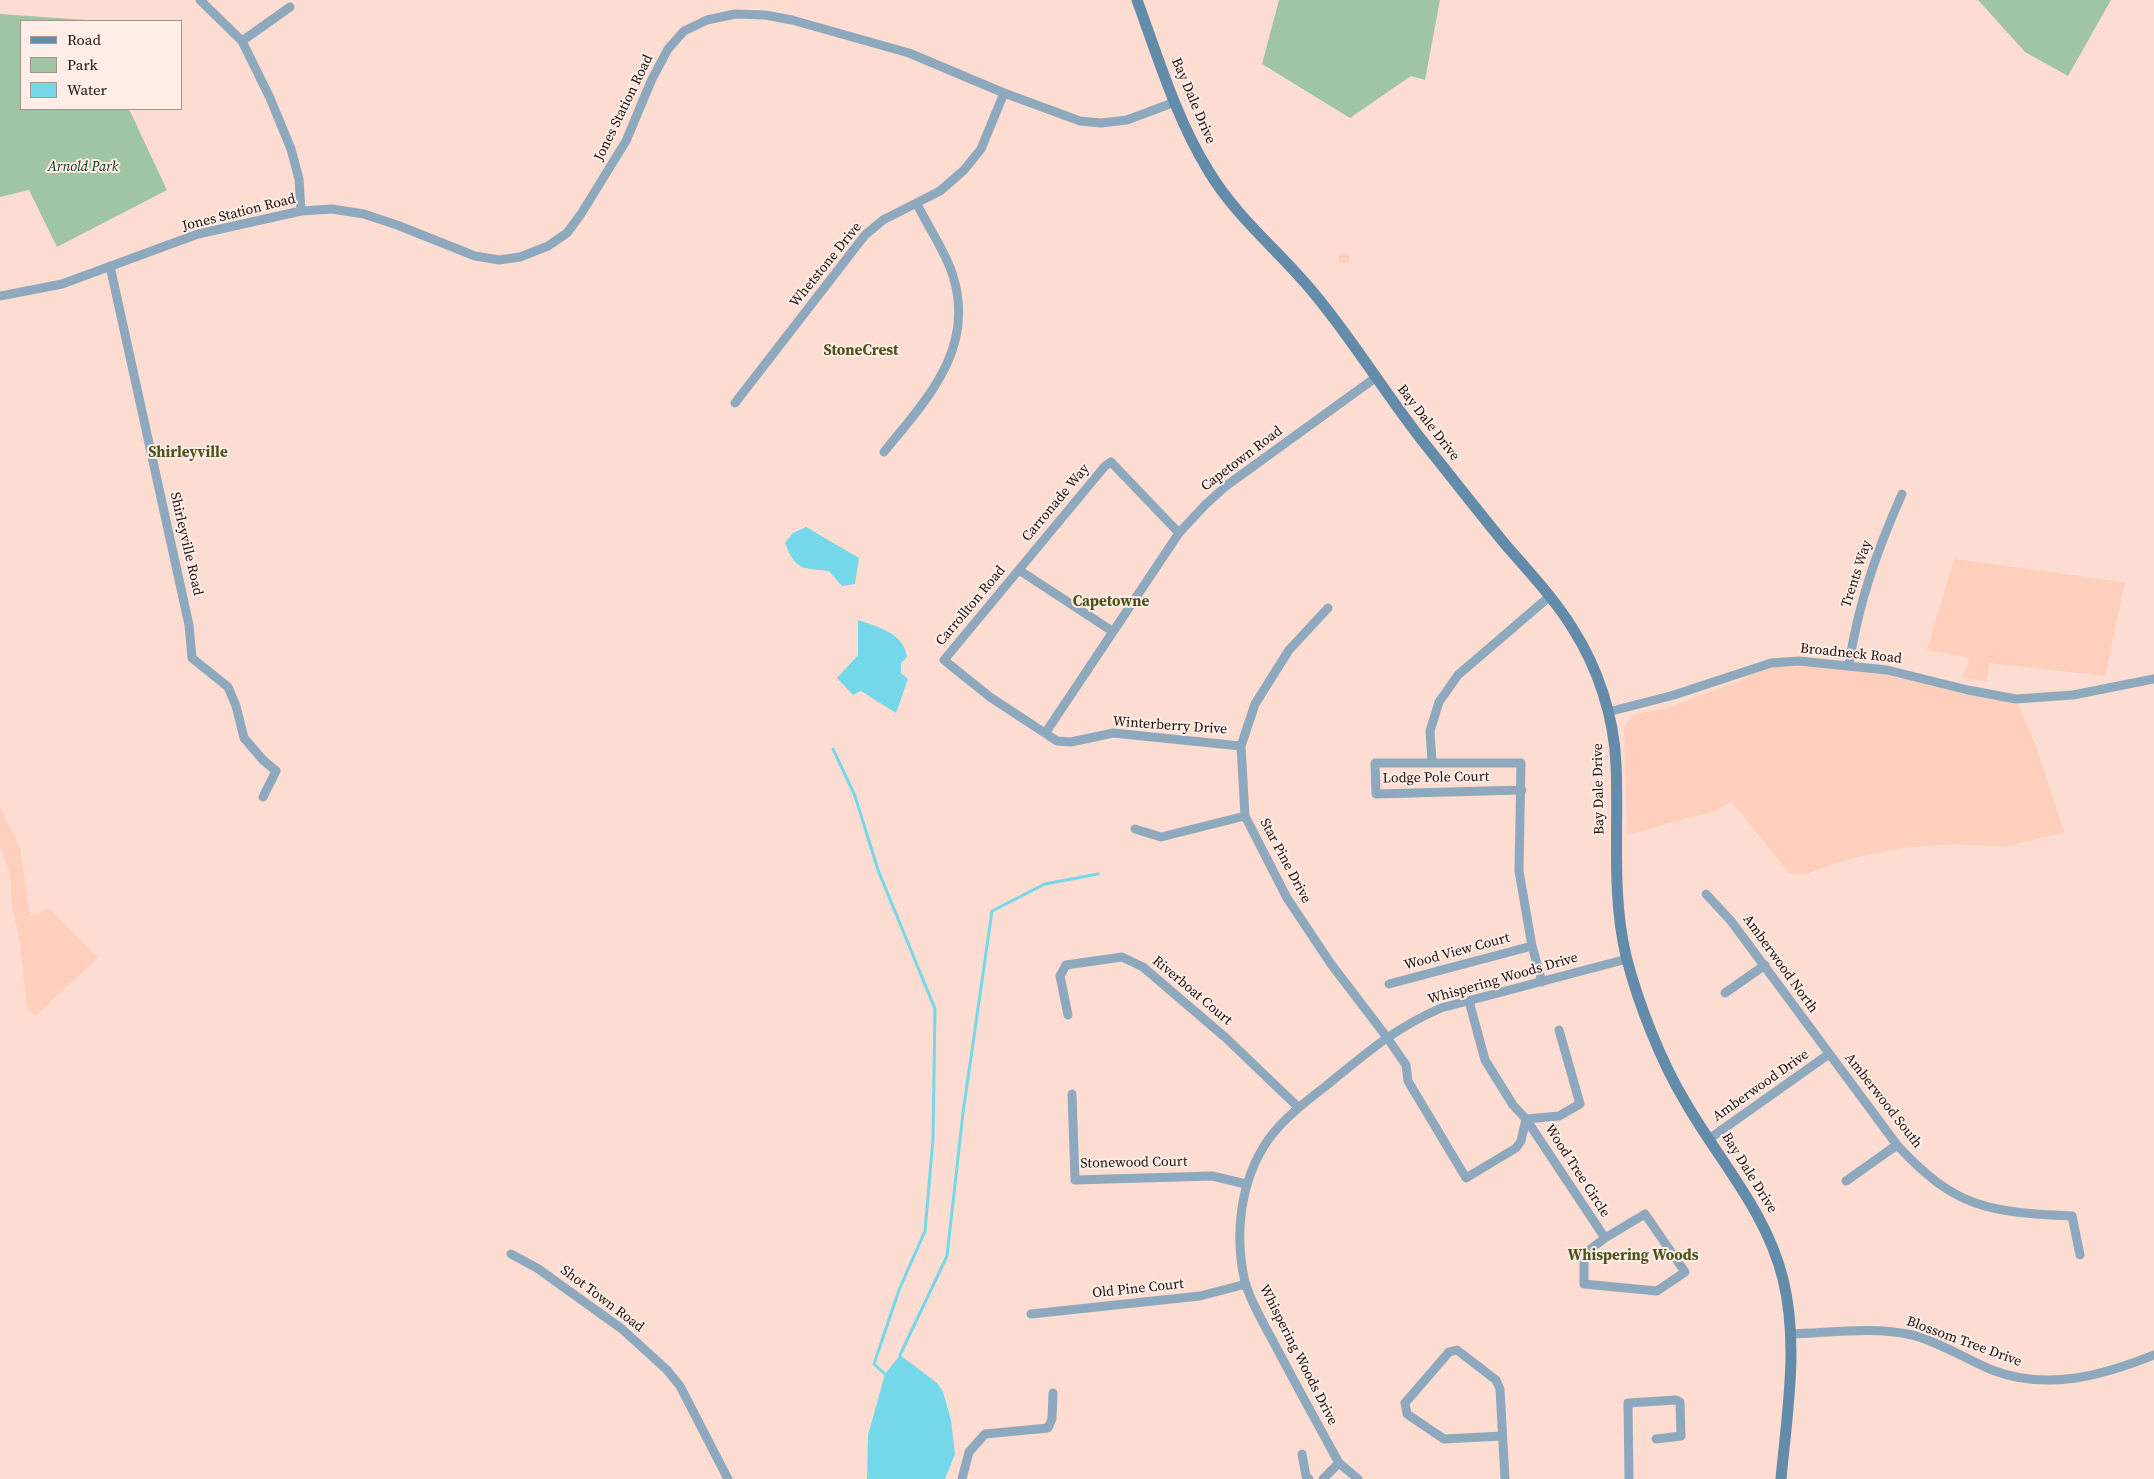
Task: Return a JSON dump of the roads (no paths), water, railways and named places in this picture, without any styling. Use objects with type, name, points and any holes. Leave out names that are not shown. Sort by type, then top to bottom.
[{"type":"street","points":[[200,0],[242,41],[270,98],[291,150],[299,179],[301,211]]},
{"type":"street","name":"Bay Dale Drive","points":[[1137,0],[1175,102],[1208,170],[1226,198],[1255,232],[1320,300],[1375,378],[1496,533],[1550,596],[1575,632],[1597,678],[1608,712],[1616,764],[1617,899],[1627,959],[1653,1035],[1667,1068],[1686,1104],[1749,1198],[1768,1233],[1782,1274],[1788,1301],[1790,1367],[1781,1479]]},
{"type":"street","points":[[242,41],[290,7]]},
{"type":"street","name":"Jones Station Road","points":[[0,296],[62,284],[198,234],[301,211],[332,209],[364,214],[475,256],[491,259],[520,257],[548,246],[567,233],[603,181],[626,141],[652,78],[668,49],[684,31],[707,20],[735,14],[764,14],[848,34],[909,53],[1004,93],[1080,121],[1100,123],[1127,120],[1175,102]]},
{"type":"street","name":"Whetstone Drive","points":[[735,403],[865,235],[883,220],[940,191],[964,170],[981,149],[1004,93]]},
{"type":"street","points":[[884,452],[936,386],[949,363],[958,333],[958,306],[953,276],[917,204]]},
{"type":"street","name":"Shirleyville Road","points":[[110,266],[189,625],[192,658],[228,687],[236,706],[244,738],[263,760],[276,770],[263,797]]},
{"type":"street","name":"Capetown Road","points":[[1046,732],[1179,533],[1205,505],[1226,486],[1375,378]]},
{"type":"street","name":"Carronade Way","points":[[1019,570],[1105,466],[1111,462],[1179,533]]},
{"type":"street","name":"Trents Way","points":[[1849,665],[1860,606],[1880,544],[1902,494]]},
{"type":"street","points":[[1019,570],[1112,631]]},
{"type":"street","name":"Carrollton Road","points":[[944,660],[1019,570]]},
{"type":"street","name":"Lodge Pole Court","points":[[1432,762],[1430,731],[1438,702],[1458,676],[1550,596]]},
{"type":"street","name":"Star Pine Drive","points":[[1328,608],[1288,650],[1255,704],[1241,746],[1245,816],[1287,898],[1331,964],[1386,1036],[1406,1066],[1408,1081],[1466,1178],[1516,1148],[1521,1141],[1526,1119]]},
{"type":"street","name":"Winterberry Drive","points":[[944,660],[990,697],[1057,741],[1071,742],[1113,733],[1241,746]]},
{"type":"street","name":"Broadneck Road","points":[[1608,712],[1674,695],[1772,663],[1798,662],[1849,665],[1905,673],[1968,690],[2016,699],[2073,695],[2154,679]]},
{"type":"street","name":"Lodge Pole Court","points":[[1522,790],[1376,794],[1375,763],[1521,763],[1522,790],[1519,871],[1532,946],[1542,982]]},
{"type":"street","points":[[1135,829],[1161,837],[1245,816]]},
{"type":"street","name":"Amberwood North","points":[[1706,894],[1731,921],[1829,1054]]},
{"type":"street","name":"Wood View Court","points":[[1389,984],[1532,946]]},
{"type":"street","name":"Riverboat Court","points":[[1068,1016],[1060,976],[1066,964],[1122,957],[1150,972],[1226,1038],[1298,1108]]},
{"type":"street","name":"Whispering Woods Drive","points":[[1358,1479],[1339,1463],[1257,1310],[1246,1284],[1242,1264],[1240,1231],[1246,1184],[1256,1160],[1269,1139],[1298,1108],[1386,1036],[1432,1012],[1627,959]]},
{"type":"street","points":[[1725,992],[1764,964]]},
{"type":"street","name":"Wood Tree Circle","points":[[1469,1001],[1485,1060],[1513,1105],[1526,1119],[1605,1238]]},
{"type":"street","points":[[1526,1119],[1547,1119],[1559,1116],[1580,1104],[1559,1030]]},
{"type":"street","name":"Amberwood Drive","points":[[1709,1139],[1829,1054]]},
{"type":"street","name":"Amberwood South","points":[[1829,1054],[1897,1144],[1930,1178],[1969,1202],[1996,1210],[2072,1216],[2080,1255]]},
{"type":"street","name":"Stonewood Court","points":[[1072,1094],[1075,1180],[1212,1176],[1246,1184]]},
{"type":"street","points":[[1846,1181],[1897,1144]]},
{"type":"street","name":"Wood Tree Circle","points":[[1645,1214],[1685,1272],[1657,1291],[1584,1284],[1584,1254],[1605,1238],[1645,1214]]},
{"type":"street","name":"Shot Town Road","points":[[510,1254],[537,1268],[622,1329],[667,1370],[680,1386],[728,1479]]},
{"type":"street","name":"Old Pine Court","points":[[1031,1314],[1200,1296],[1246,1284]]},
{"type":"street","name":"Blossom Tree Drive","points":[[1790,1334],[1873,1331],[1913,1336],[1992,1370],[2029,1379],[2074,1379],[2096,1374],[2154,1354]]},
{"type":"street","points":[[1502,1436],[1444,1439],[1407,1414],[1405,1403],[1448,1352],[1457,1350],[1496,1380],[1500,1389],[1505,1479]]},
{"type":"street","points":[[962,1479],[969,1452],[985,1434],[1048,1428],[1052,1419],[1053,1394]]},
{"type":"street","points":[[1629,1479],[1628,1403],[1676,1400],[1680,1402],[1681,1436],[1656,1439]]},
{"type":"street","points":[[1302,1454],[1306,1476],[1309,1479]]},
{"type":"street","points":[[1323,1479],[1339,1463]]},
{"type":"water","points":[[806,527],[859,558],[855,584],[842,586],[829,571],[806,568],[793,559],[785,543],[793,533]]},
{"type":"water","points":[[858,620],[889,632],[901,642],[905,649],[907,657],[901,663],[901,673],[908,679],[896,713],[861,691],[853,695],[837,678],[858,655]]},
{"type":"water","points":[[900,1355],[937,1383],[943,1392],[951,1420],[955,1454],[945,1479],[867,1479],[868,1435],[885,1374]]},
{"type":"waterway","points":[[833,749],[855,796],[878,870],[935,1009],[933,1139],[925,1231],[899,1290],[874,1364],[885,1374]]},
{"type":"waterway","points":[[900,1355],[947,1256],[963,1113],[992,911],[1045,884],[1098,874]]},
{"type":"district","name":"StoneCrest","points":[[861,351]]},
{"type":"district","name":"Shirleyville","points":[[188,453]]},
{"type":"district","name":"Capetowne","points":[[1111,602]]},
{"type":"district","name":"Whispering Woods","points":[[1633,1256]]},
{"type":"park label","name":"Arnold Park","points":[[83,167]]}]
